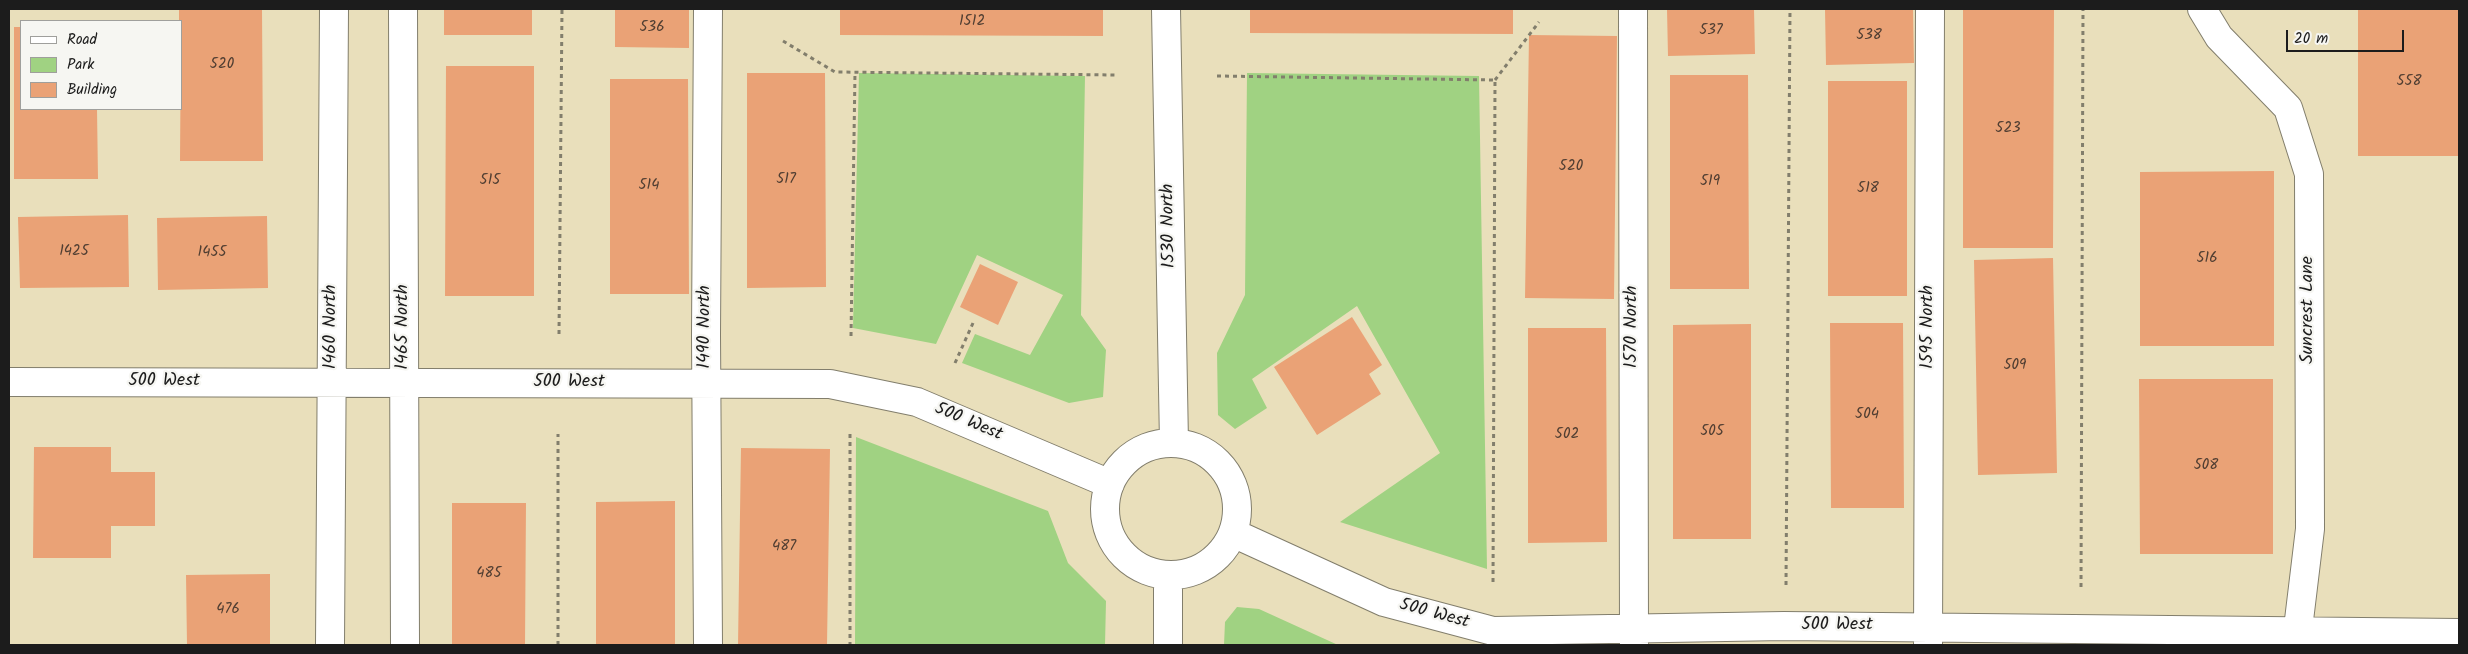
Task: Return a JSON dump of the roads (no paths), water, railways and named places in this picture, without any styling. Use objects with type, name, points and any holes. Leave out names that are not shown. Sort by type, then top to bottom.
[{"type":"street","name":"1460 North","points":[[330,645],[334,9]]},
{"type":"street","name":"1465 North","points":[[404,9],[405,645]]},
{"type":"street","name":"1490 North","points":[[708,9],[706,383],[708,645]]},
{"type":"street","name":"1530 North","points":[[1166,9],[1174,443]]},
{"type":"street","name":"1570 North","points":[[1633,9],[1634,638]]},
{"type":"street","name":"1595 North","points":[[1928,636],[1930,9]]},
{"type":"street","name":"Suncrest Lane","points":[[2202,9],[2218,37],[2288,108],[2309,174],[2310,529],[2296,638]]},
{"type":"street","name":"500 West","points":[[9,382],[830,384],[917,402],[1110,484]]},
{"type":"street","points":[[1174,443],[1194,448],[1212,458],[1226,474],[1234,493],[1237,513],[1233,533],[1222,551],[1207,565],[1188,573],[1168,576],[1147,571],[1135,564],[1115,545],[1106,518],[1105,504],[1110,484],[1121,467],[1136,454],[1154,445],[1174,443]]},
{"type":"street","name":"500 West","points":[[1233,533],[1384,602],[1493,631],[1634,638],[1784,626],[1928,636],[2296,638],[2459,633]]},
{"type":"street","points":[[1168,576],[1168,645]]}]
